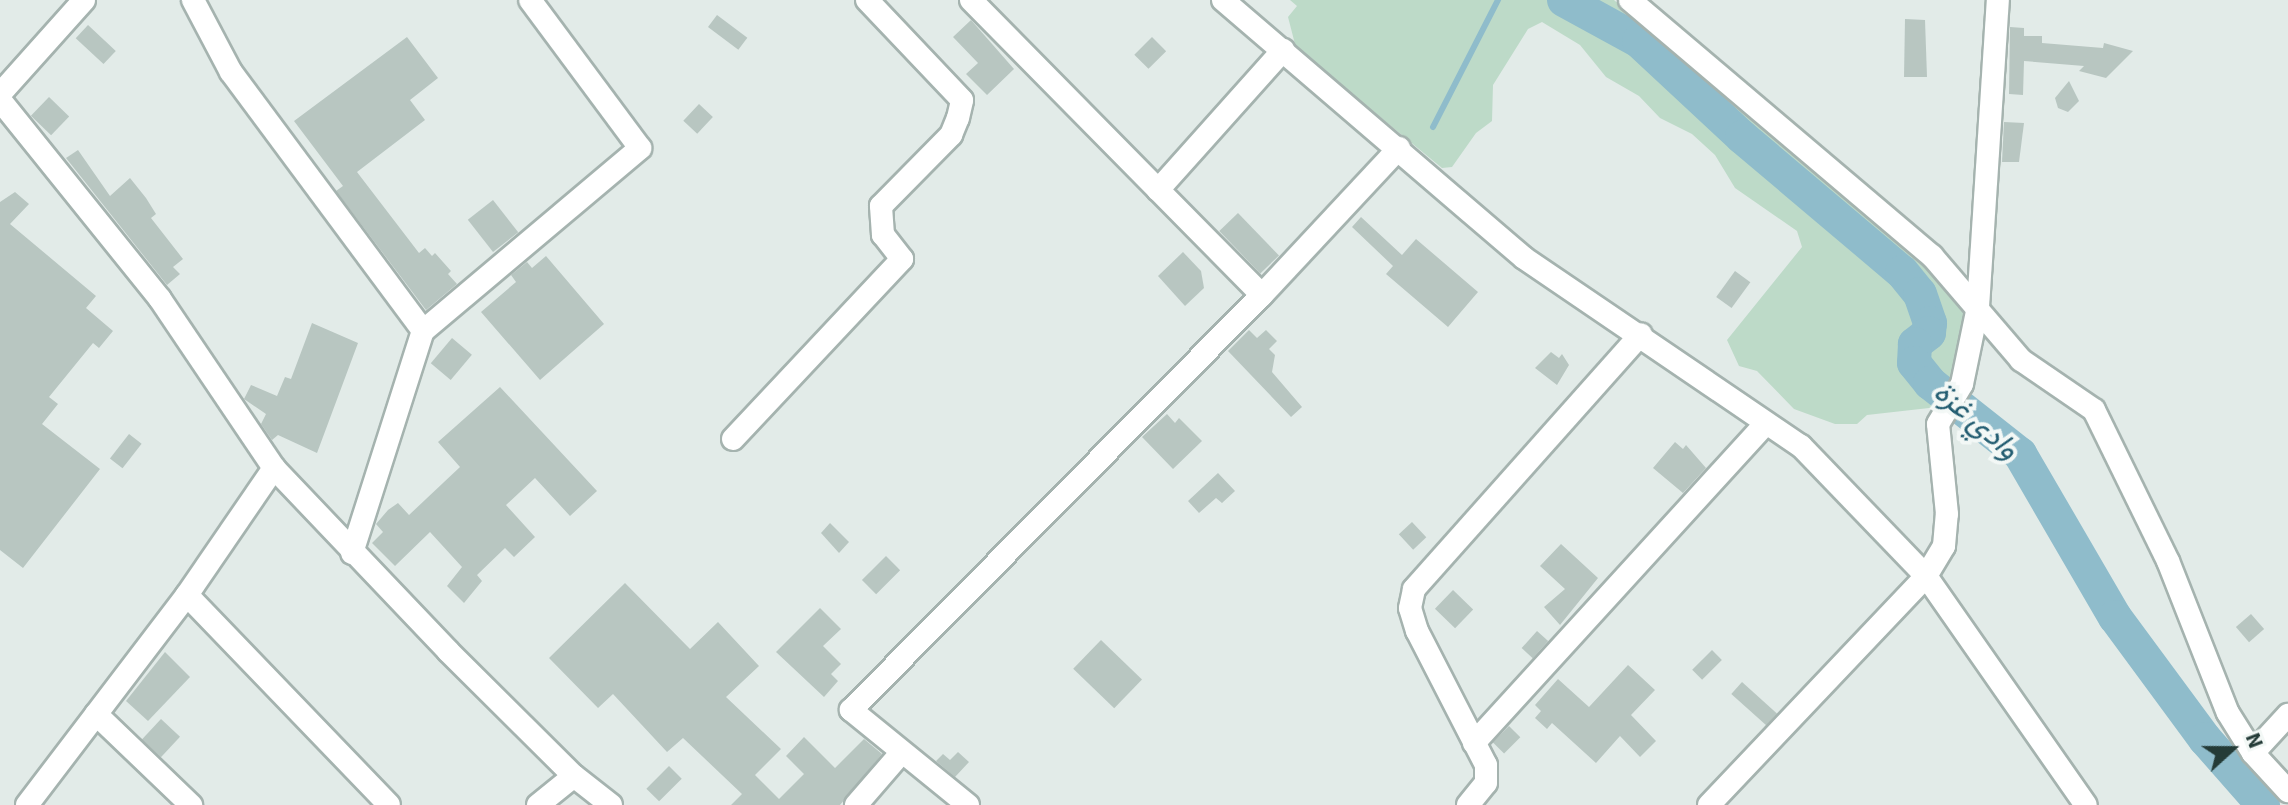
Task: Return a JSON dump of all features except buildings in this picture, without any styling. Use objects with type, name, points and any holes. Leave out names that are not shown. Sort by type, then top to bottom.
[{"type":"street","points":[[84,0],[0,97],[160,299],[274,468],[352,553],[574,776],[611,805]]},
{"type":"street","points":[[193,0],[231,72],[423,331]]},
{"type":"street","points":[[352,553],[423,331],[640,148],[530,0]]},
{"type":"street","points":[[733,439],[902,259],[883,235],[881,206],[951,135],[958,118],[962,100],[867,0]]},
{"type":"street","points":[[971,0],[1262,295]]},
{"type":"street","points":[[1630,0],[1932,256],[2021,360],[2094,410],[2168,561],[2210,677],[2253,753],[2288,791]]},
{"type":"street","points":[[1709,805],[1926,576],[1944,546],[1947,514],[1938,424],[1962,384],[1978,307],[1998,0]]},
{"type":"street","points":[[1235,4],[1283,50],[1524,258],[1641,334],[1801,446],[1926,576],[2086,805]]},
{"type":"street","points":[[1158,190],[1283,50]]},
{"type":"street","points":[[968,805],[851,710],[1262,295],[1399,148]]},
{"type":"street","points":[[1468,805],[1486,783],[1486,765],[1417,631],[1410,608],[1414,589],[1641,334]]},
{"type":"street","points":[[1474,743],[1766,423]]},
{"type":"street","points":[[27,805],[187,595],[274,468]]},
{"type":"street","points":[[187,595],[389,805]]},
{"type":"street","points":[[96,714],[191,805]]},
{"type":"street","points":[[2253,753],[2288,715]]},
{"type":"street","points":[[856,805],[901,753]]},
{"type":"street","points":[[538,805],[574,776]]},
{"type":"green space","points":[[1290,0],[1614,0],[1923,261],[1967,310],[1955,375],[1938,407],[1867,415],[1857,424],[1835,424],[1794,409],[1757,371],[1739,366],[1727,340],[1802,247],[1797,231],[1735,188],[1715,155],[1692,134],[1660,118],[1639,96],[1606,77],[1580,45],[1542,22],[1528,29],[1493,85],[1492,121],[1476,133],[1452,167],[1442,168],[1296,48],[1288,17],[1297,6]]},
{"type":"waterway","points":[[1433,127],[1498,0]]},
{"type":"waterway","name":"وادي غزة","points":[[1564,0],[1639,41],[1742,137],[1902,272],[1920,294],[1930,323],[1929,333],[1915,344],[1914,363],[1930,383],[2020,454],[2115,617],[2205,739],[2263,805]]}]
